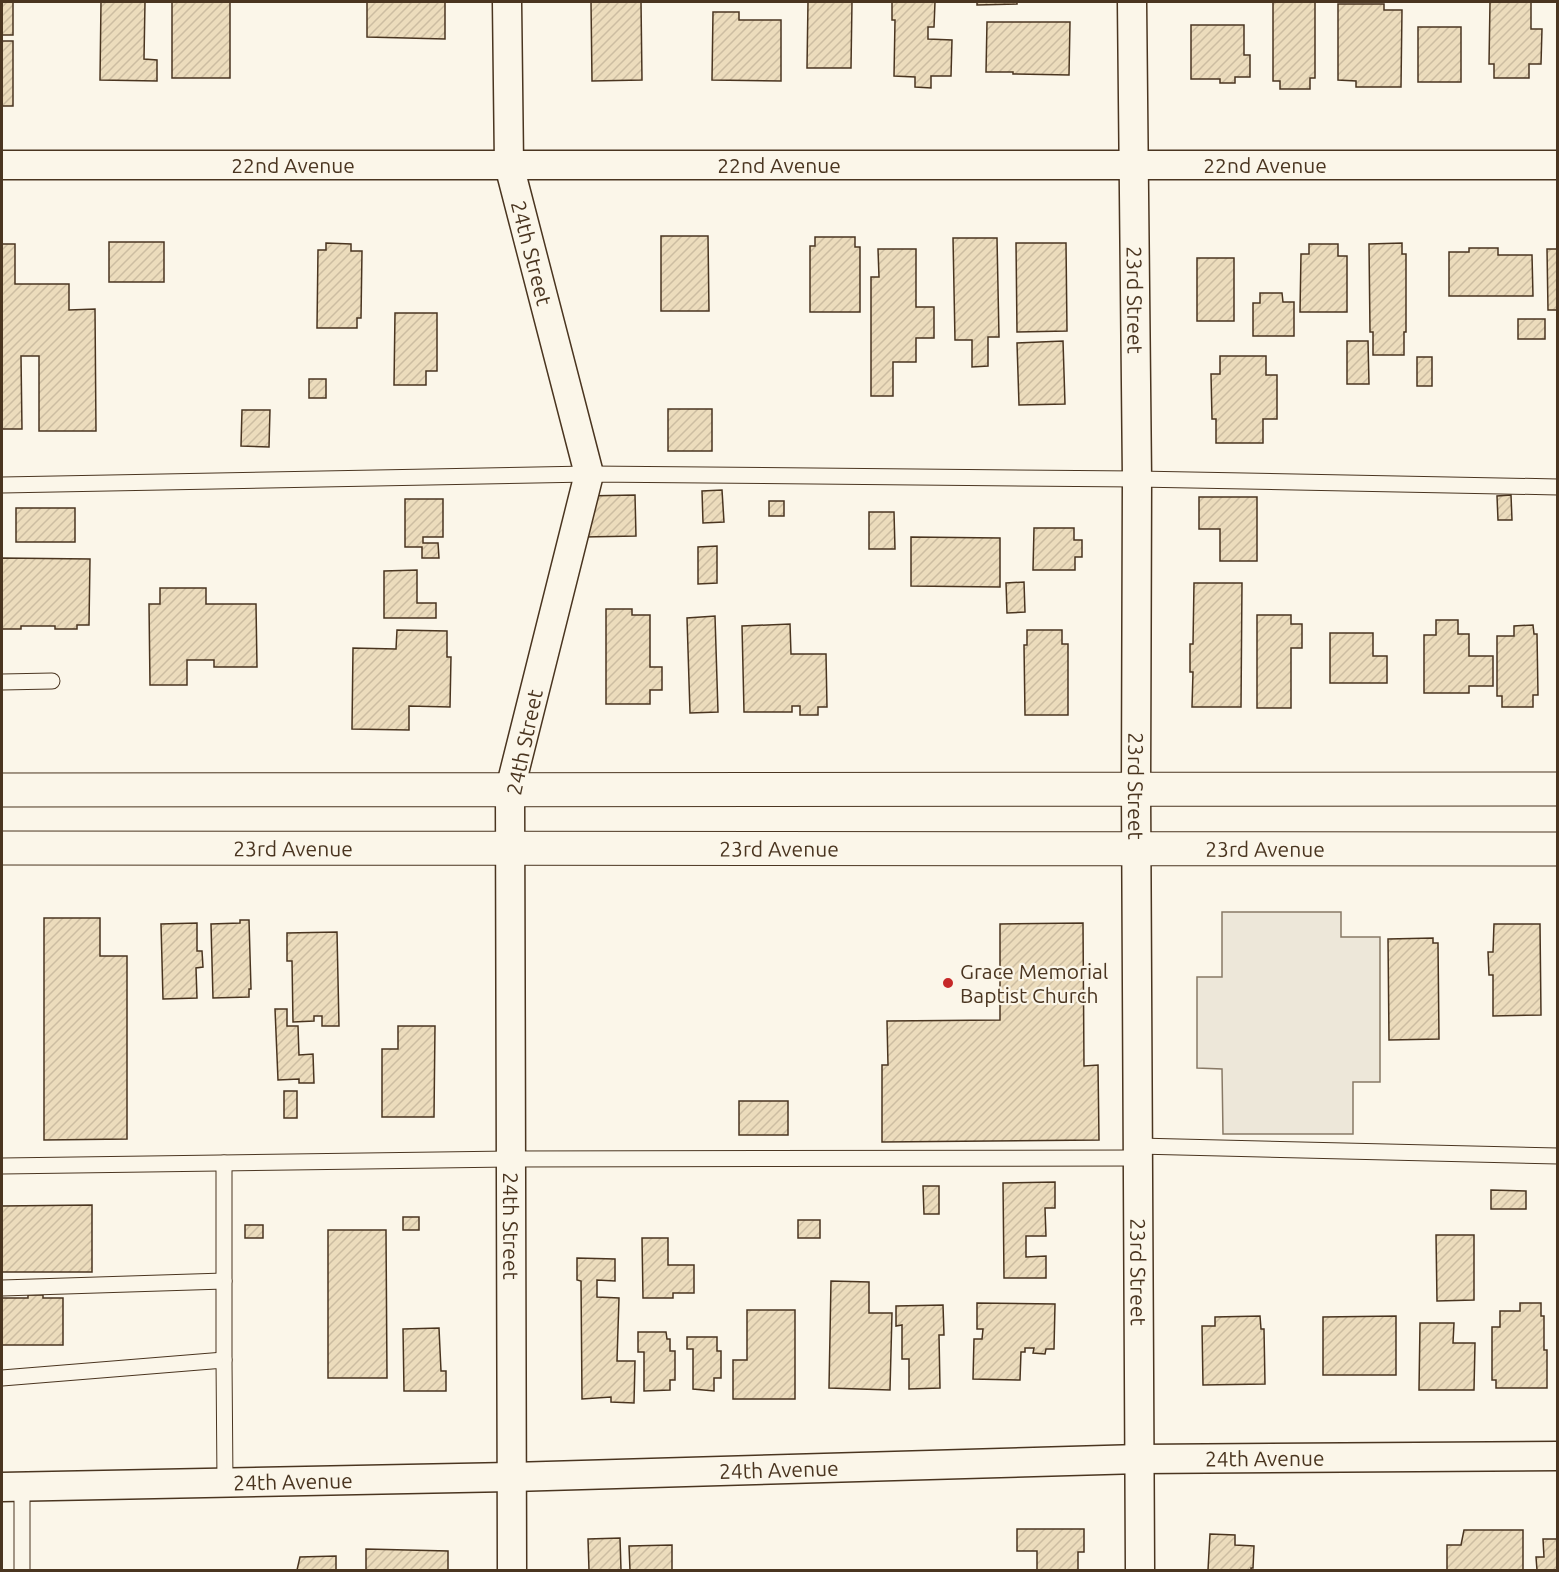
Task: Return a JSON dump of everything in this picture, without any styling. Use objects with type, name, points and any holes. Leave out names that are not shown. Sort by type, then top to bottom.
[{"type":"street","name":"24th Street","points":[[507,2],[508,165],[589,474],[510,789],[512,1570]]},
{"type":"street","name":"23rd Street","points":[[1132,2],[1137,478],[1136,789],[1140,1570]]},
{"type":"street","name":"22nd Avenue","points":[[2,165],[1557,165]]},
{"type":"street","points":[[2,790],[1557,789]]},
{"type":"street","name":"23rd Avenue","points":[[2,848],[1557,849]]},
{"type":"street","name":"24th Avenue","points":[[12,1487],[512,1477],[1140,1459],[1557,1456]]},
{"type":"lane","points":[[2,485],[589,474],[1137,478],[1557,487]]},
{"type":"lane","points":[[2,682],[52,681]]},
{"type":"lane","points":[[2,1166],[1138,1152],[1557,1156]]},
{"type":"lane","points":[[224,1163],[225,1483]]},
{"type":"lane","points":[[2,1288],[224,1281]]},
{"type":"lane","points":[[2,1378],[224,1360]]},
{"type":"lane","points":[[12,1487],[22,1570]]},
{"type":"shaded area","points":[[1222,912],[1341,912],[1341,937],[1380,937],[1380,1082],[1353,1082],[1353,1134],[1223,1134],[1222,1069],[1197,1068],[1197,977],[1222,977]]},
{"type":"building","points":[[2,2],[13,2],[13,35],[2,35]]},
{"type":"building","points":[[101,2],[145,2],[144,59],[157,60],[157,81],[100,80]]},
{"type":"building","points":[[172,2],[230,2],[230,78],[172,78]]},
{"type":"building","points":[[367,2],[445,2],[445,39],[367,37]]},
{"type":"building","points":[[591,2],[641,2],[642,80],[592,81]]},
{"type":"building","points":[[808,2],[852,2],[851,68],[807,68]]},
{"type":"building","points":[[892,2],[935,2],[934,27],[928,27],[928,39],[952,40],[951,76],[931,76],[931,88],[915,87],[915,77],[894,76],[895,20],[892,20]]},
{"type":"building","points":[[977,2],[1017,2],[1017,4],[977,5]]},
{"type":"building","points":[[1273,2],[1315,2],[1315,78],[1310,78],[1310,89],[1280,89],[1280,81],[1273,81]]},
{"type":"building","points":[[1490,2],[1531,2],[1531,29],[1542,29],[1541,64],[1529,64],[1529,78],[1494,78],[1494,64],[1489,64]]},
{"type":"building","points":[[1338,4],[1384,4],[1384,10],[1402,10],[1401,87],[1356,87],[1356,81],[1338,80]]},
{"type":"building","points":[[713,12],[739,12],[739,20],[781,20],[781,81],[712,80]]},
{"type":"building","points":[[987,22],[1070,22],[1069,75],[986,72]]},
{"type":"building","points":[[1191,25],[1244,25],[1244,55],[1250,55],[1250,77],[1235,77],[1235,83],[1220,83],[1220,79],[1191,79]]},
{"type":"building","points":[[1418,27],[1461,27],[1461,82],[1418,82]]},
{"type":"building","points":[[2,41],[13,41],[13,106],[2,106]]},
{"type":"building","points":[[661,236],[708,236],[709,311],[661,311]]},
{"type":"building","points":[[815,237],[855,237],[855,247],[860,247],[860,312],[810,312],[810,246],[815,246]]},
{"type":"building","points":[[953,238],[997,238],[999,337],[988,337],[988,366],[972,367],[972,340],[955,340]]},
{"type":"building","points":[[109,242],[164,242],[164,282],[109,282]]},
{"type":"building","points":[[326,243],[351,244],[351,251],[362,251],[361,318],[357,318],[357,328],[317,328],[318,250],[326,250]]},
{"type":"building","points":[[1016,243],[1066,243],[1067,331],[1017,332]]},
{"type":"building","points":[[1402,243],[1402,254],[1406,254],[1404,355],[1373,355],[1373,332],[1370,332],[1369,244]]},
{"type":"building","points":[[2,244],[15,244],[15,284],[69,284],[69,310],[95,309],[96,431],[39,431],[39,356],[21,356],[22,429],[2,429]]},
{"type":"building","points":[[1309,244],[1338,244],[1338,256],[1347,256],[1347,312],[1300,312],[1301,254],[1309,254]]},
{"type":"building","points":[[1469,248],[1498,248],[1498,255],[1532,255],[1533,296],[1449,296],[1449,252],[1469,252]]},
{"type":"building","points":[[878,249],[916,249],[916,307],[934,307],[934,338],[916,338],[916,362],[893,362],[893,396],[871,396],[871,277],[879,277]]},
{"type":"building","points":[[1547,249],[1558,249],[1558,310],[1548,310]]},
{"type":"building","points":[[1197,258],[1234,258],[1234,321],[1197,321]]},
{"type":"building","points":[[1260,293],[1282,293],[1283,302],[1294,302],[1294,336],[1253,336],[1253,303],[1260,303]]},
{"type":"building","points":[[395,313],[437,313],[437,371],[426,371],[426,385],[394,385]]},
{"type":"building","points":[[1518,319],[1545,319],[1545,339],[1518,339]]},
{"type":"building","points":[[1063,341],[1065,404],[1019,405],[1017,343]]},
{"type":"building","points":[[1347,341],[1368,341],[1369,384],[1347,384]]},
{"type":"building","points":[[1220,356],[1266,356],[1266,375],[1277,375],[1277,419],[1263,419],[1263,443],[1216,443],[1216,419],[1212,419],[1211,374],[1220,374]]},
{"type":"building","points":[[1417,357],[1432,357],[1432,386],[1417,386]]},
{"type":"building","points":[[309,379],[326,379],[326,398],[309,398]]},
{"type":"building","points":[[668,409],[712,409],[712,451],[668,451]]},
{"type":"building","points":[[242,410],[270,410],[269,447],[241,446]]},
{"type":"building","points":[[722,490],[724,522],[703,523],[702,491]]},
{"type":"building","points":[[635,495],[636,536],[584,537],[583,496]]},
{"type":"building","points":[[1511,495],[1512,520],[1498,520],[1497,496]]},
{"type":"building","points":[[1199,497],[1257,497],[1257,561],[1220,561],[1220,529],[1199,529]]},
{"type":"building","points":[[405,499],[443,499],[443,537],[423,537],[423,543],[438,543],[439,558],[422,558],[422,547],[405,547]]},
{"type":"building","points":[[769,501],[784,501],[784,516],[769,516]]},
{"type":"building","points":[[16,508],[75,508],[75,542],[16,542]]},
{"type":"building","points":[[869,512],[894,512],[895,549],[869,549]]},
{"type":"building","points":[[1034,528],[1074,528],[1074,540],[1082,540],[1082,557],[1075,557],[1075,570],[1033,570]]},
{"type":"building","points":[[911,537],[1000,538],[1000,587],[911,586]]},
{"type":"building","points":[[717,546],[717,583],[698,584],[698,547]]},
{"type":"building","points":[[2,558],[90,559],[89,625],[77,625],[77,629],[55,629],[55,626],[21,626],[21,629],[2,629]]},
{"type":"building","points":[[417,570],[417,603],[436,603],[436,618],[384,618],[384,571]]},
{"type":"building","points":[[1024,582],[1025,612],[1007,613],[1006,583]]},
{"type":"building","points":[[1194,583],[1242,583],[1241,707],[1192,707],[1193,672],[1190,672],[1190,644],[1193,644]]},
{"type":"building","points":[[160,588],[206,588],[206,604],[256,604],[257,667],[214,667],[214,660],[187,660],[187,685],[150,685],[149,604],[160,604]]},
{"type":"building","points":[[606,609],[632,609],[632,615],[650,615],[650,667],[662,667],[662,690],[650,690],[650,704],[606,704]]},
{"type":"building","points":[[1257,615],[1291,615],[1291,624],[1302,624],[1302,648],[1291,648],[1291,708],[1257,708]]},
{"type":"building","points":[[715,616],[718,712],[690,713],[687,618]]},
{"type":"building","points":[[1436,620],[1458,620],[1458,634],[1469,634],[1469,656],[1493,656],[1493,686],[1469,686],[1469,693],[1424,693],[1424,635],[1436,635]]},
{"type":"building","points":[[790,624],[791,654],[826,654],[827,707],[818,707],[818,715],[800,715],[800,706],[792,706],[792,712],[744,712],[742,626]]},
{"type":"building","points":[[1533,625],[1534,634],[1537,634],[1538,695],[1533,695],[1533,707],[1502,707],[1502,696],[1497,696],[1497,636],[1514,636],[1514,626]]},
{"type":"building","points":[[397,630],[447,631],[447,657],[451,657],[450,707],[409,706],[409,730],[352,729],[353,648],[396,649]]},
{"type":"building","points":[[1027,630],[1062,630],[1062,644],[1068,644],[1068,715],[1025,715],[1024,645],[1027,645]]},
{"type":"building","points":[[1330,633],[1373,633],[1373,656],[1387,656],[1387,683],[1330,683]]},
{"type":"building","points":[[44,918],[100,918],[100,956],[127,956],[127,1139],[44,1140]]},
{"type":"building","points":[[240,920],[249,920],[251,989],[249,989],[249,997],[213,998],[211,924],[240,923]]},
{"type":"building","points":[[197,923],[197,951],[202,951],[203,967],[196,968],[197,998],[163,999],[161,924]]},
{"type":"building","points":[[1083,923],[1084,1066],[1098,1065],[1099,1140],[882,1142],[882,1065],[888,1065],[887,1021],[1000,1020],[1000,924]]},
{"type":"building","points":[[1494,924],[1540,924],[1541,1015],[1493,1016],[1493,975],[1489,975],[1488,952],[1493,952]]},
{"type":"building","points":[[337,932],[339,1026],[322,1026],[322,1016],[314,1016],[314,1021],[293,1022],[292,961],[287,961],[287,933]]},
{"type":"building","points":[[1433,938],[1433,943],[1438,943],[1439,1039],[1389,1040],[1388,939]]},
{"type":"building","points":[[275,1009],[287,1009],[287,1026],[298,1026],[299,1055],[313,1054],[314,1083],[299,1083],[299,1079],[278,1080]]},
{"type":"building","points":[[398,1026],[435,1026],[434,1117],[382,1117],[382,1049],[398,1049]]},
{"type":"building","points":[[284,1091],[297,1091],[297,1118],[284,1118]]},
{"type":"building","points":[[739,1101],[788,1101],[788,1135],[739,1135]]},
{"type":"building","points":[[1055,1182],[1055,1208],[1045,1208],[1046,1236],[1026,1236],[1026,1257],[1046,1256],[1046,1278],[1004,1278],[1003,1183]]},
{"type":"building","points":[[923,1186],[939,1186],[939,1214],[924,1214]]},
{"type":"building","points":[[1491,1190],[1526,1191],[1526,1209],[1491,1209]]},
{"type":"building","points":[[92,1205],[92,1272],[2,1272],[2,1206]]},
{"type":"building","points":[[403,1217],[419,1217],[419,1230],[403,1230]]},
{"type":"building","points":[[798,1220],[820,1220],[820,1238],[798,1238]]},
{"type":"building","points":[[245,1225],[263,1225],[263,1238],[245,1238]]},
{"type":"building","points":[[328,1230],[386,1230],[387,1378],[328,1378]]},
{"type":"building","points":[[1436,1235],[1474,1235],[1474,1300],[1437,1301]]},
{"type":"building","points":[[642,1238],[668,1238],[668,1265],[694,1265],[694,1293],[673,1293],[673,1298],[643,1298]]},
{"type":"building","points":[[577,1258],[615,1259],[615,1281],[597,1280],[597,1297],[619,1298],[617,1361],[635,1361],[634,1403],[611,1402],[611,1397],[582,1399],[581,1281],[577,1280]]},
{"type":"building","points":[[831,1281],[869,1282],[869,1313],[892,1313],[890,1390],[829,1388]]},
{"type":"building","points":[[28,1295],[63,1298],[63,1345],[2,1345],[2,1298],[28,1298]]},
{"type":"building","points":[[977,1303],[1055,1304],[1054,1349],[1046,1349],[1045,1354],[1033,1353],[1034,1348],[1025,1348],[1025,1352],[1021,1352],[1020,1380],[973,1379],[974,1339],[982,1339],[983,1329],[977,1329]]},
{"type":"building","points":[[1520,1303],[1541,1303],[1541,1316],[1544,1316],[1544,1350],[1547,1350],[1547,1388],[1496,1388],[1496,1380],[1492,1380],[1492,1327],[1500,1327],[1500,1311],[1520,1311]]},
{"type":"building","points":[[943,1305],[944,1335],[939,1335],[940,1388],[909,1389],[909,1359],[902,1359],[902,1325],[896,1326],[896,1306]]},
{"type":"building","points":[[747,1310],[795,1310],[795,1399],[733,1399],[733,1360],[747,1360]]},
{"type":"building","points":[[1260,1316],[1261,1329],[1264,1329],[1265,1384],[1203,1385],[1202,1326],[1215,1326],[1215,1317]]},
{"type":"building","points":[[1396,1316],[1396,1375],[1323,1375],[1323,1317]]},
{"type":"building","points":[[1420,1323],[1454,1323],[1453,1343],[1475,1343],[1474,1390],[1419,1390]]},
{"type":"building","points":[[439,1328],[441,1371],[446,1371],[446,1391],[404,1391],[403,1329]]},
{"type":"building","points":[[638,1332],[666,1332],[667,1339],[670,1339],[670,1351],[675,1351],[675,1380],[670,1380],[670,1390],[644,1391],[644,1352],[638,1352]]},
{"type":"building","points":[[687,1337],[717,1337],[717,1351],[721,1351],[721,1378],[714,1378],[714,1391],[693,1389],[693,1349],[687,1349]]},
{"type":"building","points":[[1017,1529],[1084,1529],[1084,1552],[1078,1552],[1078,1570],[1037,1570],[1037,1551],[1017,1551]]},
{"type":"building","points":[[1464,1530],[1523,1530],[1523,1570],[1447,1570],[1447,1545],[1461,1545]]},
{"type":"building","points":[[1210,1534],[1235,1535],[1235,1545],[1254,1546],[1253,1568],[1251,1570],[1208,1570]]},
{"type":"building","points":[[620,1538],[621,1570],[589,1570],[588,1539]]},
{"type":"building","points":[[1543,1539],[1558,1539],[1558,1570],[1537,1570],[1536,1557],[1544,1557]]},
{"type":"building","points":[[672,1545],[672,1570],[630,1570],[629,1546]]},
{"type":"building","points":[[366,1549],[448,1551],[448,1570],[366,1570]]},
{"type":"building","points":[[336,1556],[336,1570],[297,1570],[300,1557]]},
{"type":"place","name":"Grace Memorial Baptist Church","points":[[948,983]]}]
